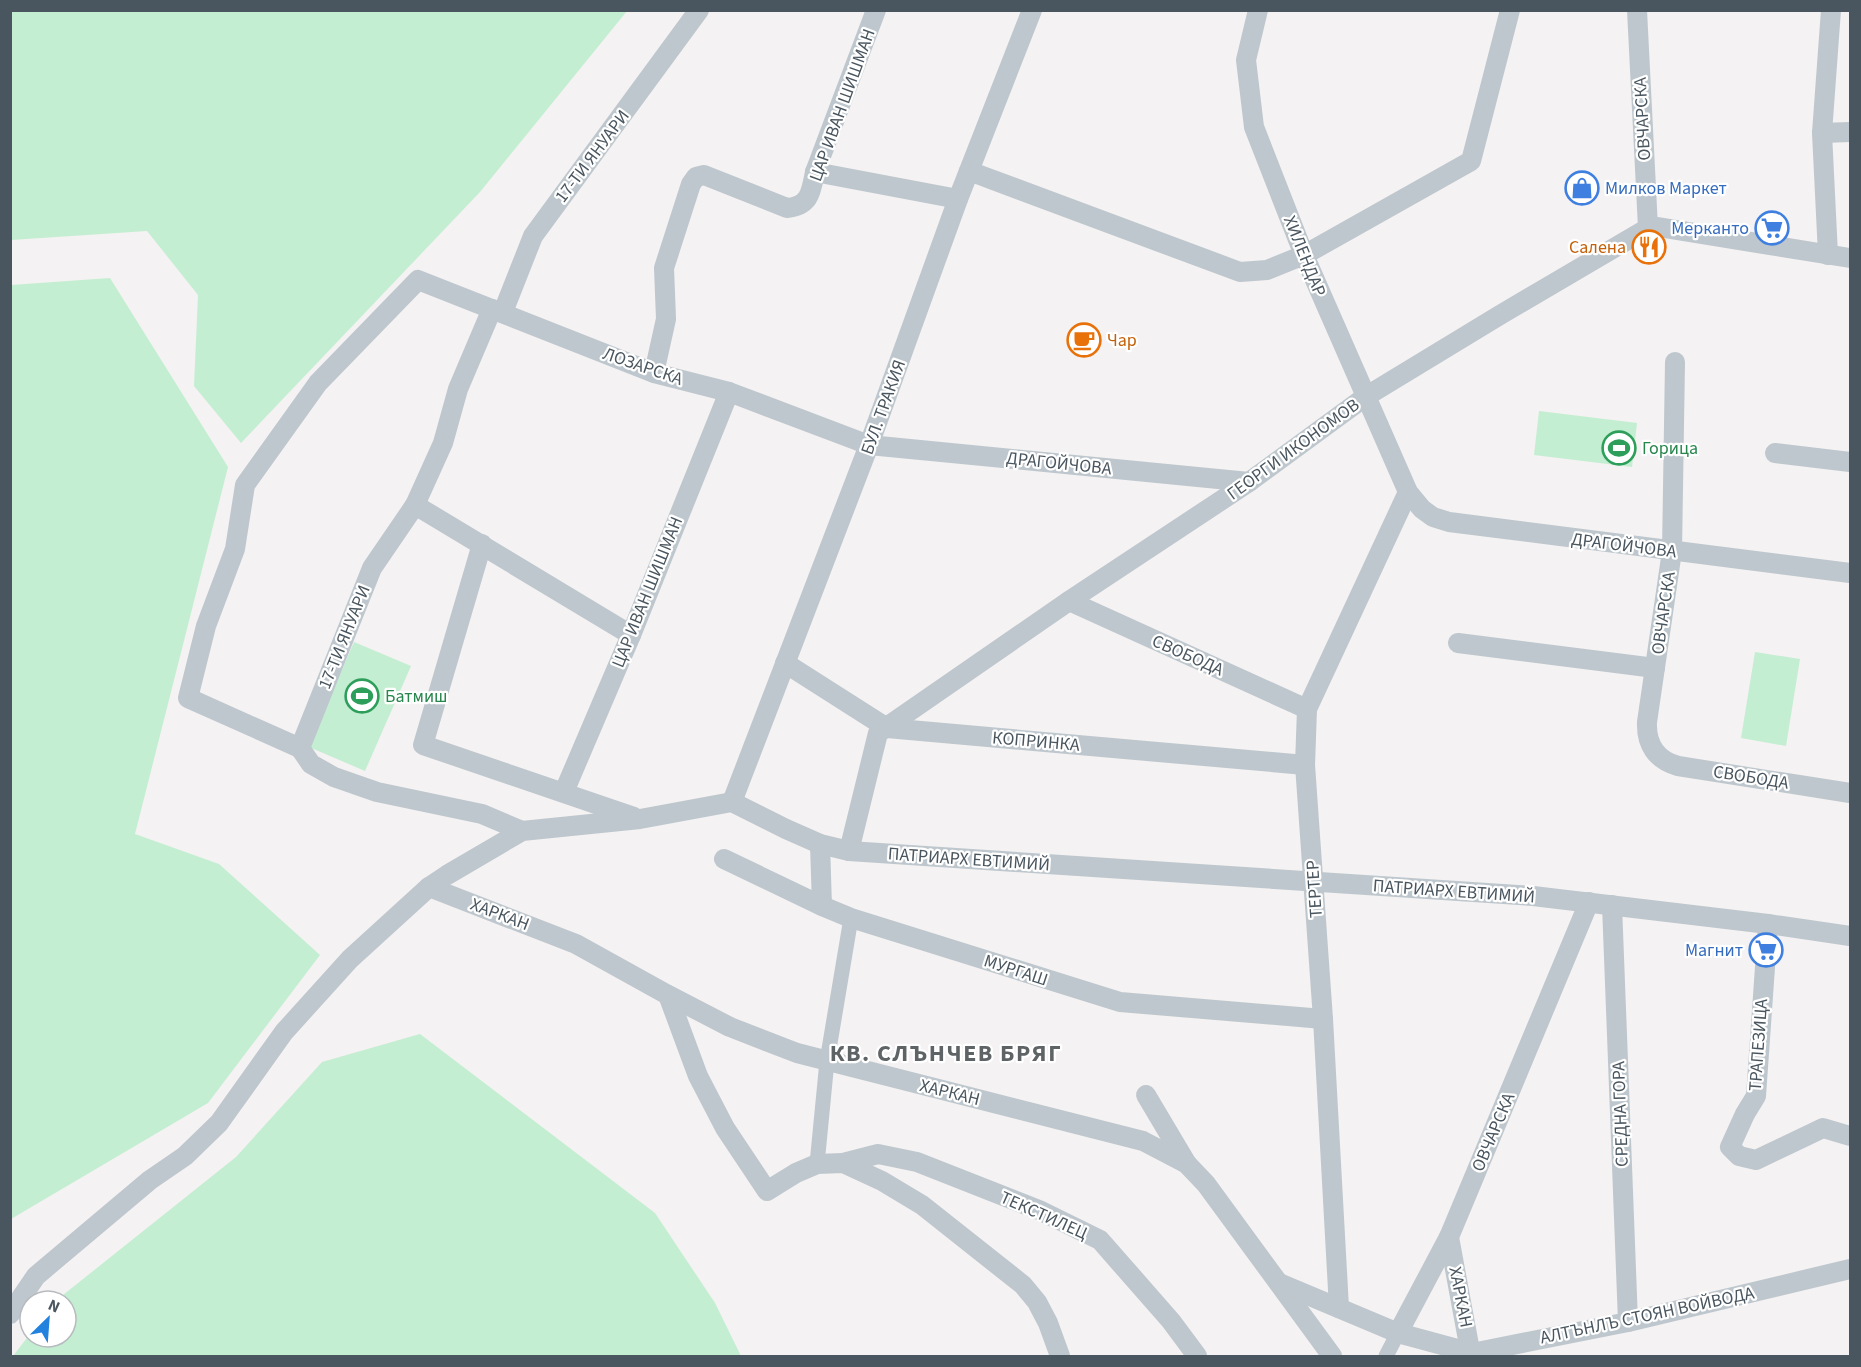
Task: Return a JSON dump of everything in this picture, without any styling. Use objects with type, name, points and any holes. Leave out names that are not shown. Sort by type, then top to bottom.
[{"type":"street","name":"17-ТИ ЯНУАРИ","points":[[300,748],[372,568],[415,505],[443,443],[458,389],[533,236],[699,10]]},
{"type":"street","name":"ЦАР ИВАН ШИШМАН","points":[[654,373],[666,319],[664,268],[691,184],[696,177],[704,175],[786,208],[796,207],[804,202],[810,194],[815,172],[876,10]]},
{"type":"street","name":"БУЛ. ТРАКИЯ","points":[[732,802],[869,446],[958,198],[1032,10]]},
{"type":"street","name":"ХИЛЕНДАР","points":[[1258,10],[1246,60],[1254,127],[1304,255],[1408,492]]},
{"type":"street","points":[[969,171],[1240,272],[1268,270],[1304,255],[1472,161],[1510,10]]},
{"type":"street","name":"ОВЧАРСКА","points":[[1637,10],[1648,228]]},
{"type":"street","points":[[1828,255],[1822,132],[1831,10]]},
{"type":"street","points":[[1822,132],[1851,132]]},
{"type":"street","points":[[815,172],[958,198]]},
{"type":"street","points":[[1648,228],[1658,226],[1851,258]]},
{"type":"street","name":"ГЕОРГИ ИКОНОМОВ","points":[[849,851],[878,733],[1069,601],[1249,482],[1365,397],[1648,228]]},
{"type":"street","name":"ЛОЗАРСКА","points":[[300,748],[188,698],[206,626],[235,549],[245,484],[318,383],[418,280],[654,373],[729,392],[869,446]]},
{"type":"street","name":"ОВЧАРСКА","points":[[1655,753],[1647,733],[1672,551],[1674,362]]},
{"type":"street","name":"ЦАР ИВАН ШИШМАН","points":[[564,792],[631,635],[729,392]]},
{"type":"street","name":"ДРАГОЙЧОВА","points":[[869,446],[1249,482]]},
{"type":"street","points":[[1775,453],[1851,462]]},
{"type":"street","name":"ДРАГОЙЧОВА","points":[[1408,492],[1422,509],[1449,522],[1851,573]]},
{"type":"street","name":"ТЕРТЕР","points":[[1339,1308],[1323,1019],[1305,765],[1307,709],[1408,492]]},
{"type":"street","points":[[415,505],[631,635]]},
{"type":"street","points":[[482,544],[423,745],[640,819]]},
{"type":"street","name":"СВОБОДА","points":[[1069,601],[1307,709]]},
{"type":"street","points":[[1458,644],[1656,668]]},
{"type":"street","name":"КОПРИНКА","points":[[785,663],[887,728],[1305,765]]},
{"type":"street","points":[[300,748],[311,764],[334,777],[377,792],[482,814],[522,831]]},
{"type":"street","name":"СВОБОДА","points":[[1655,753],[1678,766],[1851,793]]},
{"type":"street","points":[[10,1314],[36,1276],[150,1180],[185,1156],[219,1123],[291,1024],[350,959],[429,887],[522,831],[640,819],[732,802]]},
{"type":"street","name":"ПАТРИАРХ ЕВТИМИЙ","points":[[732,802],[820,844],[849,851],[1533,896],[1851,936]]},
{"type":"street","points":[[820,844],[822,906]]},
{"type":"street","name":"МУРГАШ","points":[[724,859],[852,918],[1120,1002],[1323,1019]]},
{"type":"street","name":"ХАРКАН","points":[[429,887],[576,944],[730,1028],[797,1053],[1143,1141],[1187,1164],[1206,1184],[1332,1356]]},
{"type":"street","name":"ОВЧАРСКА","points":[[1386,1356],[1449,1237],[1589,902]]},
{"type":"street","name":"СРЕДНА ГОРА","points":[[1612,905],[1628,1322]]},
{"type":"street","points":[[817,1164],[828,1061],[852,918]]},
{"type":"street","name":"ТРАПЕЗИЦА","points":[[1768,924],[1756,1096],[1730,1147],[1739,1156],[1756,1160],[1823,1128],[1851,1136]]},
{"type":"street","name":"ТЕКСТИЛЕЦ","points":[[668,995],[698,1076],[725,1128],[767,1191],[795,1173],[817,1164],[843,1163],[878,1154],[917,1162],[1039,1210],[1100,1240],[1171,1321],[1197,1356]]},
{"type":"street","points":[[1146,1095],[1187,1164]]},
{"type":"street","name":"ТЕКСТИЛЕЦ","points":[[843,1163],[882,1181],[922,1205],[1023,1285],[1037,1302],[1048,1323],[1060,1356]]},
{"type":"street","name":"ХАРКАН","points":[[1449,1237],[1471,1355]]},
{"type":"street","name":"АЛТЪНЛЪ СТОЯН ВОЙВОДА","points":[[1276,1282],[1398,1334],[1471,1355],[1628,1322],[1851,1269]]},
{"type":"green space","points":[[11,10],[627,11],[480,192],[241,443],[194,386],[198,295],[147,231],[11,240]]},
{"type":"green space","points":[[110,278],[228,467],[135,834],[219,864],[320,955],[208,1103],[11,1219],[11,285]]},
{"type":"green space","points":[[1539,411],[1637,423],[1632,467],[1534,455]]},
{"type":"green space","points":[[354,642],[411,666],[365,771],[309,747]]},
{"type":"green space","points":[[1755,652],[1800,659],[1786,746],[1741,738]]},
{"type":"green space","points":[[420,1034],[655,1213],[715,1303],[741,1356],[13,1356],[18,1349],[78,1349],[78,1289],[71,1289],[236,1157],[322,1062]]},
{"type":"place","name":"Милков Маркет","points":[[1582,188]]},
{"type":"place","name":"Мерканто","points":[[1772,228]]},
{"type":"place","name":"Салена","points":[[1649,247]]},
{"type":"place","name":"Чар","points":[[1084,340]]},
{"type":"place","name":"Горица","points":[[1619,448]]},
{"type":"place","name":"Батмиш","points":[[362,696]]},
{"type":"place","name":"Магнит","points":[[1766,950]]},
{"type":"district","name":"КВ. СЛЪНЧЕВ БРЯГ","points":[[946,1053]]}]
